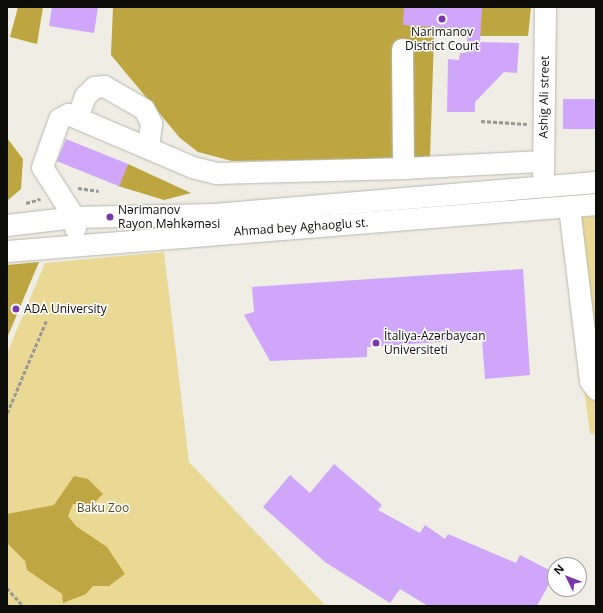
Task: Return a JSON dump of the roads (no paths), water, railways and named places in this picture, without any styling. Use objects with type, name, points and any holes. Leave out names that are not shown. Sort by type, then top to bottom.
[{"type":"street","name":"Ashig Ali street","points":[[544,187],[543,125],[545,7]]},
{"type":"street","points":[[402,50],[403,168]]},
{"type":"street","points":[[78,116],[85,96],[94,87],[104,86],[144,109],[151,123],[148,146]]},
{"type":"street","points":[[76,245],[74,218],[42,167],[59,119],[68,114],[78,116],[148,146],[192,167],[216,173],[403,168],[543,161]]},
{"type":"street","name":"Ahmad bey Aghaoglu st.","points":[[7,225],[74,218],[214,214],[596,182]]},
{"type":"street","name":"Ahmad bey Aghaoglu st.","points":[[7,251],[596,204]]},
{"type":"street","points":[[569,206],[590,380],[596,389]]},
{"type":"place","name":"Narimanov District Court","points":[[442,19]]},
{"type":"place","name":"Nərimanov Rayon Məhkəməsi","points":[[110,217]]},
{"type":"place","name":"ADA University","points":[[16,309]]},
{"type":"place","name":"İtaliya-Azərbaycan Universiteti","points":[[376,343]]},
{"type":"park label","name":"Baku Zoo","points":[[103,508]]}]
